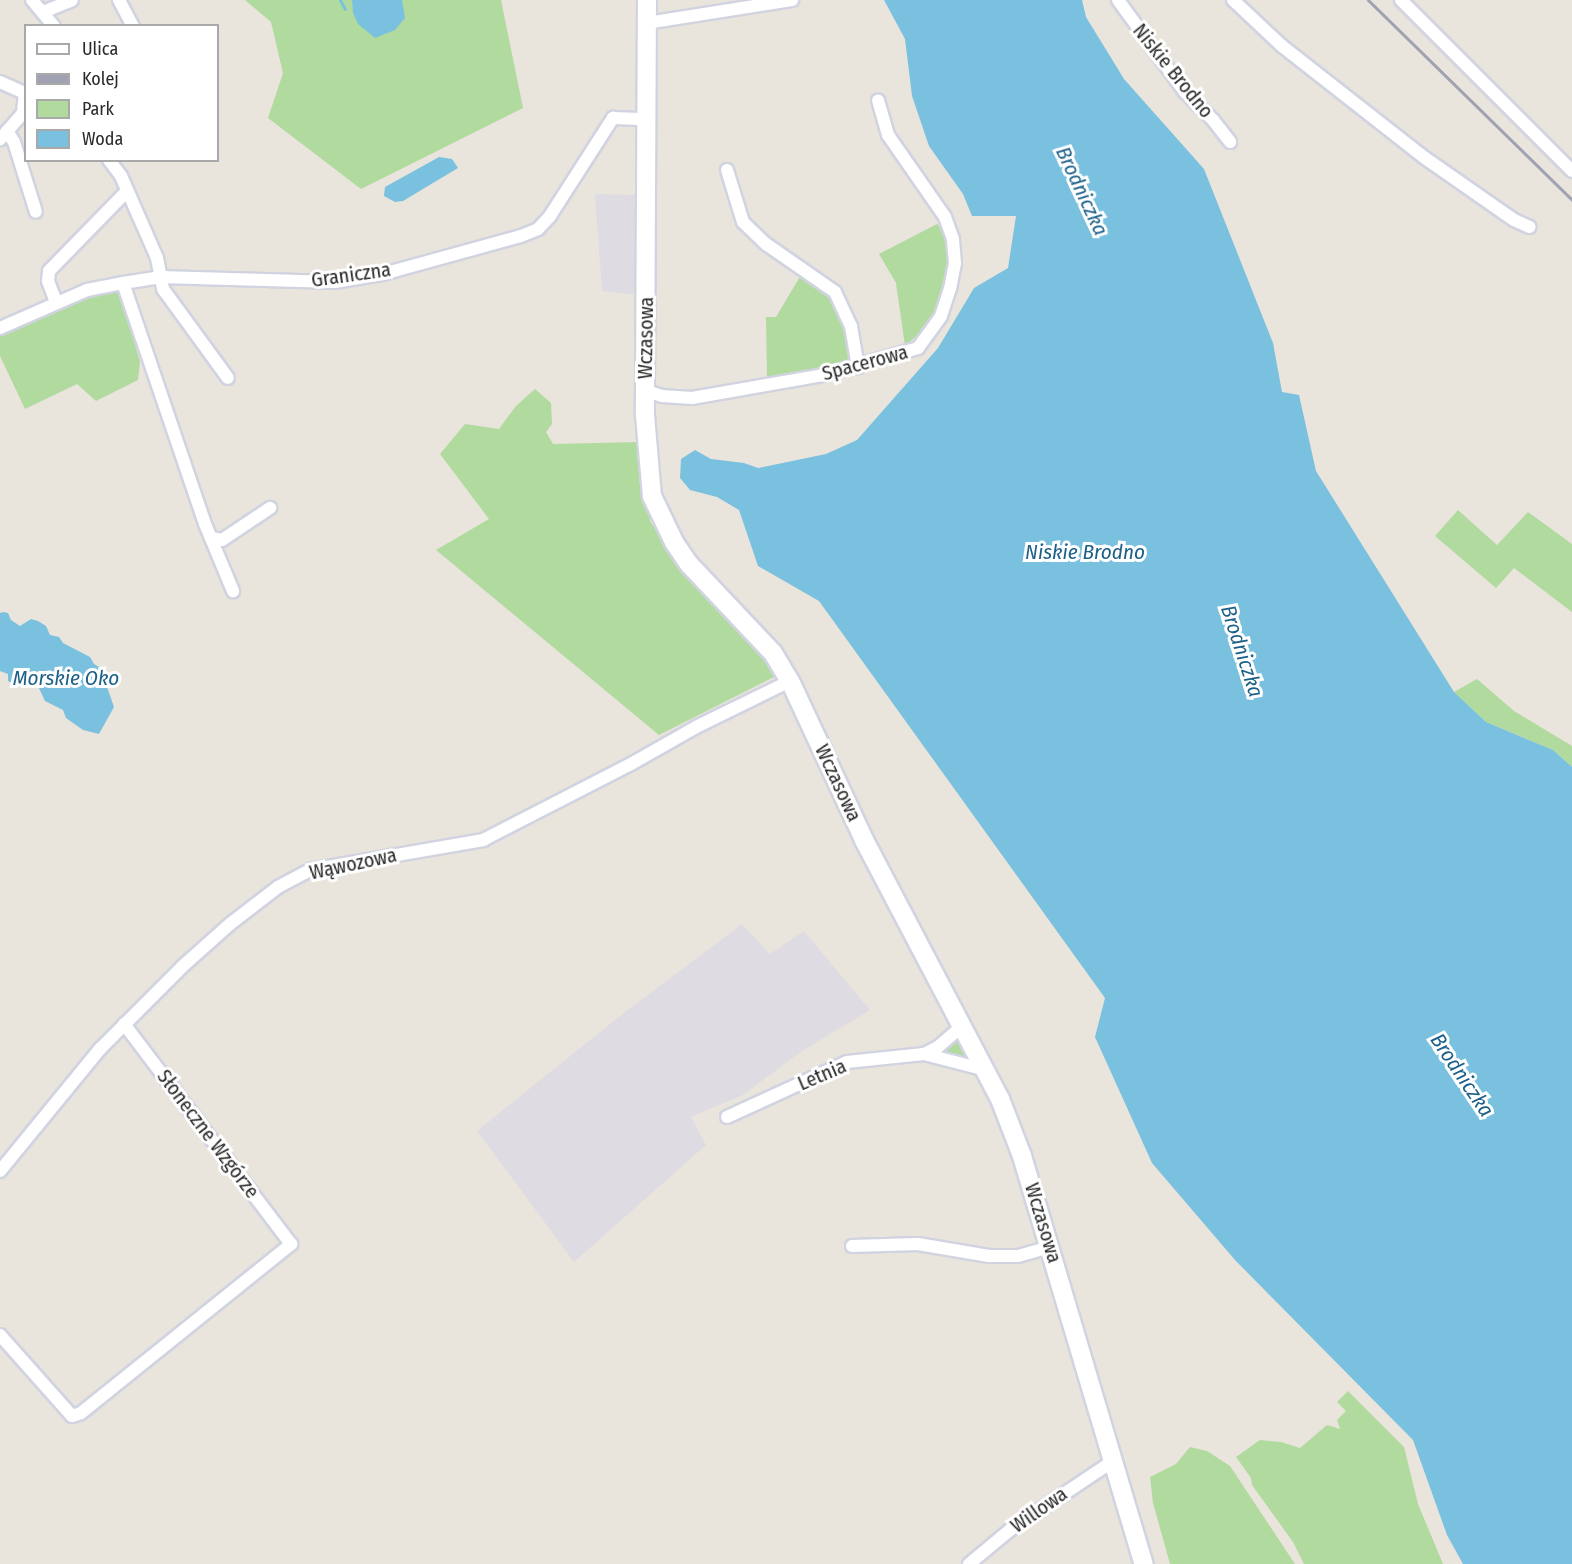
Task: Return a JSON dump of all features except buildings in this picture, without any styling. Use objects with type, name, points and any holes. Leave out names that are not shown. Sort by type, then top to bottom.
[{"type":"street","points":[[32,0],[52,24]]},
{"type":"street","points":[[43,12],[72,0]]},
{"type":"street","points":[[119,0],[132,24]]},
{"type":"street","name":"Wczasowa","points":[[647,0],[646,391],[652,496],[674,542],[689,564],[773,653],[790,681],[864,840],[986,1070],[1019,1146],[1144,1564]]},
{"type":"street","points":[[647,23],[792,0]]},
{"type":"street","name":"Niskie Brodno","points":[[1118,0],[1185,92],[1213,120],[1230,142]]},
{"type":"street","points":[[1233,0],[1282,46],[1425,158],[1514,220],[1530,227]]},
{"type":"street","points":[[1401,0],[1572,171]]},
{"type":"street","points":[[0,82],[24,92]]},
{"type":"street","name":"Spacerowa","points":[[646,391],[662,396],[692,398],[858,367],[918,348],[941,316],[955,263],[953,239],[945,217],[888,135],[878,100]]},
{"type":"street","points":[[24,106],[23,113],[4,135],[14,142],[36,213]]},
{"type":"street","name":"Graniczna","points":[[0,328],[87,290],[123,283],[160,277],[335,282],[383,274],[521,236],[538,229],[550,216],[613,118],[646,119]]},
{"type":"street","points":[[111,162],[120,176],[157,258],[164,289],[228,378]]},
{"type":"street","points":[[727,170],[743,222],[766,244],[836,292],[851,326],[858,367]]},
{"type":"street","points":[[56,302],[48,280],[49,272],[126,192]]},
{"type":"street","points":[[123,283],[211,538],[233,591]]},
{"type":"street","points":[[211,538],[222,540],[270,508]]},
{"type":"street","name":"Wąwozowa","points":[[0,1170],[100,1048],[230,924],[278,887],[310,870],[483,840],[631,764],[696,727],[790,681]]},
{"type":"street","name":"Słoneczne Wzgórze","points":[[0,1335],[72,1416],[81,1413],[291,1244],[124,1024]]},
{"type":"street","name":"Letnia","points":[[727,1117],[847,1062],[924,1054],[939,1047],[962,1026]]},
{"type":"street","name":"Letnia","points":[[924,1054],[986,1070]]},
{"type":"street","points":[[852,1246],[918,1244],[957,1252],[1009,1256],[1018,1256],[1050,1247]]},
{"type":"street","name":"Willowa","points":[[969,1564],[1010,1530],[1113,1461]]},
{"type":"shaded area","points":[[595,194],[635,195],[639,295],[602,291]]},
{"type":"shaded area","points":[[742,924],[770,954],[804,931],[870,1010],[802,1051],[743,1095],[691,1117],[706,1145],[574,1262],[477,1131],[625,1012]]},
{"type":"green space","points":[[245,0],[501,0],[523,108],[361,189],[268,118],[283,73],[271,22]]},
{"type":"green space","points":[[937,224],[947,233],[949,253],[947,285],[930,324],[905,346],[896,283],[879,254]]},
{"type":"green space","points":[[801,275],[827,293],[839,311],[850,354],[849,362],[844,365],[767,379],[766,317],[776,317]]},
{"type":"green space","points":[[118,285],[140,362],[138,380],[96,401],[77,384],[25,409],[0,356],[0,331],[59,303]]},
{"type":"green space","points":[[535,389],[551,403],[552,424],[546,432],[553,444],[639,442],[650,521],[669,551],[758,648],[776,676],[659,735],[436,550],[489,519],[440,454],[465,424],[499,429],[516,406]]},
{"type":"green space","points":[[1458,510],[1497,545],[1528,512],[1572,544],[1572,612],[1514,568],[1496,588],[1435,536]]},
{"type":"green space","points":[[1477,679],[1514,711],[1572,746],[1572,767],[1553,750],[1486,722],[1454,692]]},
{"type":"green space","points":[[958,1039],[963,1039],[969,1058],[966,1060],[943,1054]]},
{"type":"green space","points":[[1348,1391],[1404,1447],[1418,1504],[1443,1564],[1304,1564],[1293,1542],[1252,1485],[1251,1478],[1236,1457],[1260,1440],[1281,1442],[1300,1448],[1327,1425],[1340,1429],[1337,1420],[1346,1411],[1337,1402]]},
{"type":"green space","points":[[1190,1447],[1207,1451],[1230,1466],[1295,1564],[1170,1564],[1153,1503],[1150,1477],[1176,1464]]},
{"type":"water","points":[[352,0],[402,0],[405,18],[395,30],[375,38],[358,24],[353,13]]},
{"type":"water","name":"Niskie Brodno","points":[[884,0],[1082,0],[1086,17],[1124,79],[1204,169],[1273,343],[1282,392],[1299,395],[1316,471],[1454,692],[1486,722],[1553,750],[1572,767],[1572,1564],[1463,1564],[1447,1535],[1413,1440],[1235,1260],[1152,1163],[1095,1037],[1105,998],[819,601],[758,566],[739,510],[717,497],[690,490],[680,478],[681,459],[695,450],[711,459],[744,463],[758,468],[826,454],[857,440],[938,348],[974,288],[1008,268],[1016,216],[972,216],[963,194],[929,146],[912,96],[905,39]]},
{"type":"water","points":[[439,157],[452,159],[458,168],[403,201],[395,202],[384,196],[385,187]]},
{"type":"water","name":"Morskie Oko","points":[[0,613],[8,613],[11,620],[20,626],[31,619],[38,621],[46,626],[50,635],[59,637],[63,643],[90,657],[94,664],[104,670],[114,707],[99,734],[83,730],[66,718],[63,710],[45,701],[38,686],[16,685],[8,681],[8,674],[0,671]]},
{"type":"waterway","points":[[340,0],[345,9]]},
{"type":"railway","points":[[1368,0],[1572,200]]},
{"type":"water label","name":"Brodniczka","points":[[1082,191]]},
{"type":"water label","name":"Brodniczka","points":[[1242,651]]},
{"type":"water label","name":"Brodniczka","points":[[1462,1075]]}]
